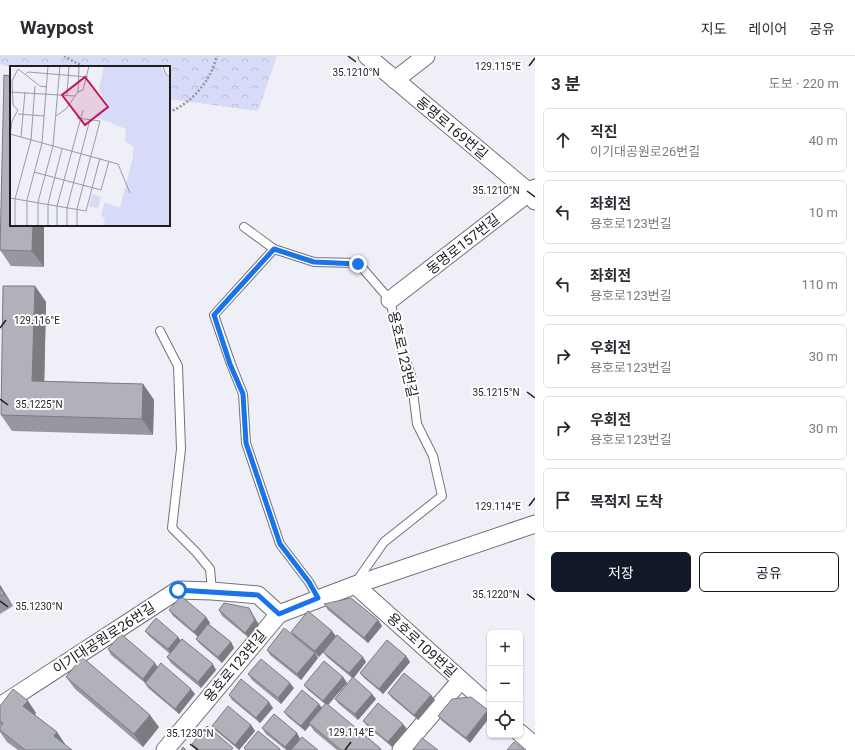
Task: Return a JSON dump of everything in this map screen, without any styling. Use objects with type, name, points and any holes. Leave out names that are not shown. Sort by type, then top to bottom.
[{"type":"street","name":"동명로169번길","points":[[367,56],[533,194]]},
{"type":"street","points":[[395,80],[426,56]]},
{"type":"street","name":"동명로157번길","points":[[390,300],[533,194]]},
{"type":"street","name":"용호로123번길","points":[[164,750],[279,614],[318,598],[535,524]]},
{"type":"street","name":"용호로109번길","points":[[355,585],[487,703]]},
{"type":"street","name":"이기대공원로26번길","points":[[0,706],[178,590],[258,595],[279,614]]},
{"type":"street","points":[[401,750],[461,680]]},
{"type":"street","points":[[523,736],[535,746]]},
{"type":"lane","name":"용호로123번길","points":[[244,227],[274,249],[314,262],[358,264],[390,300],[400,345],[411,376],[417,424],[433,456],[442,496],[384,542],[355,585]]},
{"type":"lane","points":[[274,249],[214,315],[230,364],[243,394],[246,443],[280,544],[309,582],[318,598]]},
{"type":"lane","points":[[160,331],[178,366],[181,449],[172,528],[196,552],[210,569],[212,591]]},
{"type":"path","points":[[64,56],[82,66]]},
{"type":"path","points":[[170,112],[178,109],[201,89],[211,73],[217,56]]},
{"type":"green space","points":[[0,56],[277,56],[258,111],[170,99],[170,66],[10,67],[0,64]]},
{"type":"building","points":[[4,75],[10,76],[10,226],[33,226],[32,251],[0,250]]},
{"type":"building","points":[[3,286],[35,286],[32,381],[143,384],[142,419],[1,415]]},
{"type":"building","points":[[0,587],[4,594],[0,596]]},
{"type":"building","points":[[181,596],[206,617],[194,632],[169,610]]},
{"type":"building","points":[[351,598],[378,620],[364,638],[324,604]]},
{"type":"building","points":[[224,603],[249,608],[255,620],[245,633],[219,610]]},
{"type":"building","points":[[308,611],[332,631],[315,651],[291,632]]},
{"type":"building","points":[[156,618],[178,637],[168,649],[145,631]]},
{"type":"building","points":[[208,624],[231,642],[218,657],[196,639]]},
{"type":"building","points":[[284,628],[315,653],[297,674],[267,650]]},
{"type":"building","points":[[121,634],[155,663],[143,679],[108,649]]},
{"type":"building","points":[[337,635],[363,657],[349,673],[323,652]]},
{"type":"building","points":[[182,639],[213,664],[198,682],[167,657]]},
{"type":"building","points":[[387,640],[406,656],[379,689],[360,673]]},
{"type":"building","points":[[82,657],[150,715],[134,734],[66,677]]},
{"type":"building","points":[[261,659],[290,683],[278,698],[248,674]]},
{"type":"building","points":[[324,661],[343,677],[323,701],[304,685]]},
{"type":"building","points":[[161,663],[191,689],[175,709],[145,683]]},
{"type":"building","points":[[404,673],[431,695],[414,715],[388,693]]},
{"type":"building","points":[[353,677],[372,694],[355,714],[335,699]]},
{"type":"building","points":[[241,679],[269,702],[256,718],[229,695]]},
{"type":"building","points":[[13,689],[28,701],[23,706],[57,732],[54,736],[72,750],[25,750],[0,730],[3,723],[0,721],[0,706]]},
{"type":"building","points":[[302,690],[319,704],[301,726],[284,712]]},
{"type":"building","points":[[471,697],[487,709],[487,711],[466,738],[438,716],[452,699]]},
{"type":"building","points":[[326,703],[380,748],[379,750],[341,750],[309,723]]},
{"type":"building","points":[[378,703],[403,724],[388,742],[363,721]]},
{"type":"building","points":[[228,706],[251,725],[235,745],[212,726]]},
{"type":"building","points":[[274,714],[297,733],[285,747],[262,728]]},
{"type":"building","points":[[207,726],[233,748],[231,750],[199,750],[192,744]]},
{"type":"building","points":[[258,731],[280,750],[246,750],[244,748]]},
{"type":"building","points":[[302,737],[318,750],[291,750]]},
{"type":"building","points":[[422,738],[438,750],[413,750]]},
{"type":"building","points":[[514,742],[524,750],[507,750]]},
{"type":"route","points":[[178,590],[258,595],[279,614],[318,598],[309,582],[280,544],[246,443],[243,394],[230,364],[214,315],[274,249],[314,262],[358,264]]}]
